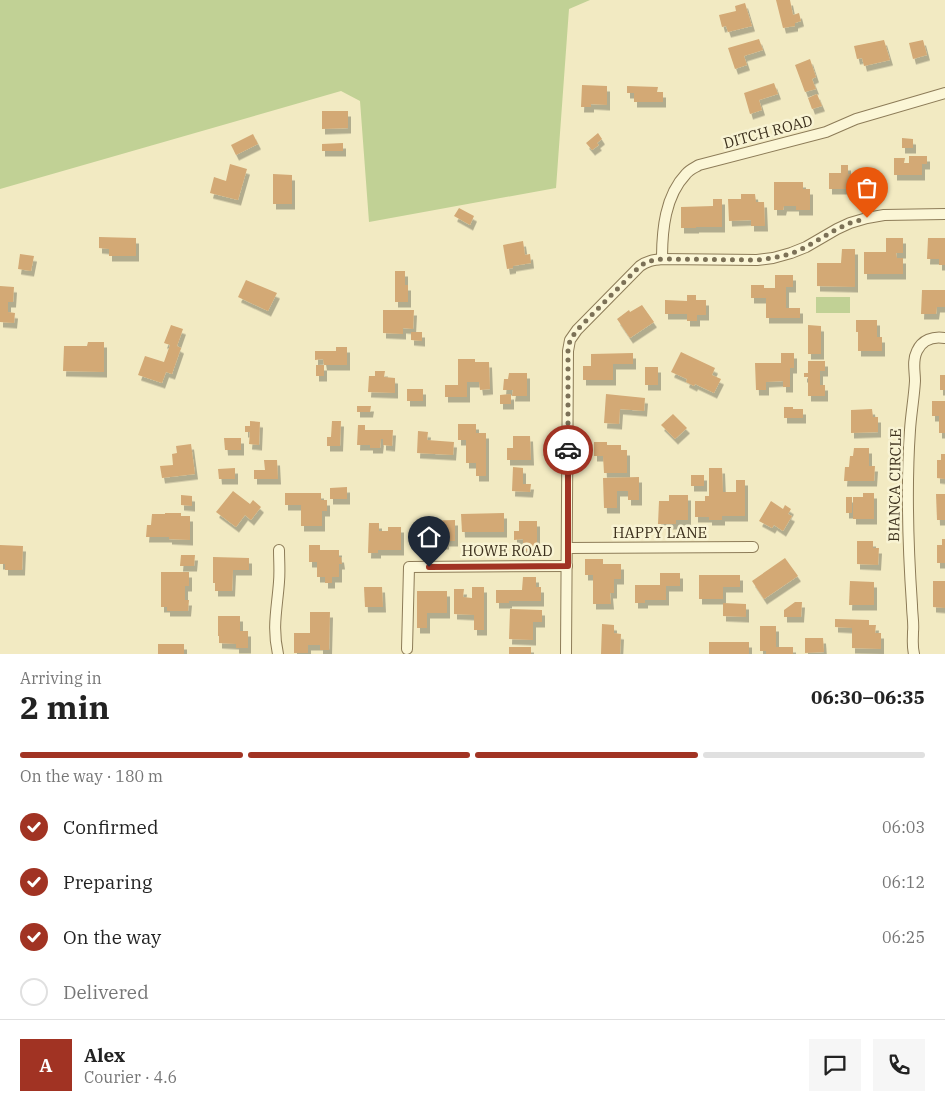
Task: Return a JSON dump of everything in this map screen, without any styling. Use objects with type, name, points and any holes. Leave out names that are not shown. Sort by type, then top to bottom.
[{"type":"street","name":"DITCH ROAD","points":[[662,259],[662,234],[672,194],[687,172],[699,165],[826,132],[856,119],[945,93]]},
{"type":"street","points":[[566,654],[569,343],[577,330],[645,262],[662,259],[757,260],[773,258],[791,254],[837,229],[867,218],[884,215],[945,214]]},
{"type":"street","name":"BIANCA CIRCLE","points":[[914,654],[912,645],[914,631],[909,558],[908,500],[910,430],[915,378],[914,360],[917,350],[923,343],[931,338],[945,338]]},
{"type":"street","name":"HAPPY LANE","points":[[568,548],[754,547]]},
{"type":"street","points":[[278,654],[274,627],[279,581],[279,550]]},
{"type":"street","name":"HOWE ROAD","points":[[407,649],[409,567],[568,566]]},
{"type":"green space","points":[[0,0],[590,0],[569,9],[556,188],[369,222],[360,101],[341,91],[0,189]]},
{"type":"green space","points":[[816,297],[850,297],[850,313],[816,313]]},
{"type":"building","points":[[776,0],[790,0],[793,15],[799,13],[801,21],[795,23],[795,26],[783,28]]},
{"type":"building","points":[[745,3],[752,26],[728,32],[726,26],[722,27],[719,15],[736,11],[735,6]]},
{"type":"building","points":[[759,39],[763,50],[744,56],[747,65],[735,69],[728,48]]},
{"type":"building","points":[[884,40],[890,60],[864,66],[862,58],[857,59],[854,46]]},
{"type":"building","points":[[923,40],[927,55],[913,59],[909,43]]},
{"type":"building","points":[[810,59],[816,77],[812,79],[816,89],[805,92],[795,65]]},
{"type":"building","points":[[774,83],[778,94],[759,100],[762,110],[750,114],[744,93]]},
{"type":"building","points":[[582,85],[607,86],[607,105],[591,104],[591,107],[581,107]]},
{"type":"building","points":[[627,86],[658,87],[657,92],[663,92],[663,102],[634,102],[634,93],[627,93]]},
{"type":"building","points":[[817,94],[822,106],[812,109],[808,98]]},
{"type":"building","points":[[322,111],[348,111],[348,128],[322,129]]},
{"type":"building","points":[[598,133],[602,139],[597,143],[599,145],[592,150],[586,143]]},
{"type":"building","points":[[253,134],[258,144],[236,155],[231,145]]},
{"type":"building","points":[[902,138],[913,139],[913,148],[902,148]]},
{"type":"building","points":[[343,143],[343,151],[322,151],[322,144]]},
{"type":"building","points":[[909,156],[927,156],[927,164],[922,164],[922,175],[894,175],[894,158],[905,158],[904,163],[909,163]]},
{"type":"building","points":[[230,164],[247,169],[238,200],[210,193],[214,177],[226,181]]},
{"type":"building","points":[[841,165],[848,165],[848,174],[869,174],[869,189],[829,189],[829,173],[841,173]]},
{"type":"building","points":[[273,174],[292,175],[292,204],[273,204]]},
{"type":"building","points":[[774,182],[803,182],[803,189],[810,189],[810,210],[796,210],[796,206],[784,206],[783,210],[774,210]]},
{"type":"building","points":[[741,194],[755,194],[756,202],[764,202],[765,226],[751,226],[751,220],[729,221],[728,199],[741,199]]},
{"type":"building","points":[[713,199],[722,199],[722,227],[681,228],[681,207],[713,206]]},
{"type":"building","points":[[459,208],[474,216],[470,225],[454,216]]},
{"type":"building","points":[[99,237],[136,238],[136,256],[109,256],[109,249],[99,248]]},
{"type":"building","points":[[886,238],[903,238],[903,253],[896,253],[897,258],[903,258],[903,274],[864,274],[864,252],[886,252]]},
{"type":"building","points":[[928,238],[945,238],[945,265],[939,265],[939,259],[927,259]]},
{"type":"building","points":[[523,241],[525,255],[530,254],[531,263],[507,269],[503,245]]},
{"type":"building","points":[[842,249],[855,249],[855,287],[817,286],[817,263],[841,263]]},
{"type":"building","points":[[20,254],[34,256],[31,271],[18,269]]},
{"type":"building","points":[[395,271],[405,271],[405,285],[408,285],[408,302],[395,302]]},
{"type":"building","points":[[775,275],[793,275],[793,287],[786,287],[786,308],[800,308],[800,318],[766,318],[766,298],[751,298],[751,285],[764,285],[764,288],[775,288]]},
{"type":"building","points":[[246,280],[277,293],[268,311],[238,297]]},
{"type":"building","points":[[0,286],[14,287],[13,302],[8,302],[8,312],[15,313],[14,323],[0,322]]},
{"type":"building","points":[[922,290],[945,290],[945,307],[937,307],[936,314],[921,314]]},
{"type":"building","points":[[687,295],[696,295],[696,300],[706,300],[706,315],[697,315],[697,321],[687,321],[687,314],[665,314],[665,300],[687,301]]},
{"type":"building","points":[[642,305],[654,322],[630,338],[617,319],[629,310],[630,312]]},
{"type":"building","points":[[383,310],[414,310],[413,329],[403,328],[403,334],[383,333]]},
{"type":"building","points":[[856,320],[877,320],[877,337],[882,337],[882,351],[858,351]]},
{"type":"building","points":[[171,325],[183,329],[177,346],[181,348],[172,374],[166,372],[162,383],[138,375],[145,356],[164,362],[170,345],[164,343]]},
{"type":"building","points":[[808,325],[821,326],[821,354],[808,354]]},
{"type":"building","points":[[411,332],[422,332],[422,341],[411,340]]},
{"type":"building","points":[[88,342],[104,342],[104,372],[63,371],[64,346],[87,346]]},
{"type":"building","points":[[336,347],[347,347],[347,365],[324,365],[323,359],[315,360],[315,351],[336,351]]},
{"type":"building","points":[[681,352],[715,368],[712,375],[721,379],[714,393],[695,384],[694,386],[686,382],[687,379],[671,372]]},
{"type":"building","points":[[633,353],[633,364],[613,364],[613,380],[583,380],[583,366],[591,366],[591,354]]},
{"type":"building","points":[[781,353],[794,353],[794,368],[790,368],[790,387],[783,387],[783,381],[766,382],[766,390],[756,390],[755,363],[781,363]]},
{"type":"building","points":[[458,359],[475,359],[475,362],[489,362],[490,389],[480,390],[479,382],[467,382],[467,397],[445,397],[445,385],[458,385]]},
{"type":"building","points":[[808,361],[825,361],[825,371],[820,371],[820,385],[825,385],[825,396],[808,396],[808,377],[804,377],[804,373],[808,373]]},
{"type":"building","points":[[316,365],[324,365],[324,376],[316,376]]},
{"type":"building","points":[[645,367],[658,367],[658,385],[645,385]]},
{"type":"building","points":[[375,371],[385,371],[384,377],[395,378],[395,393],[368,392],[369,376],[375,376]]},
{"type":"building","points":[[509,373],[527,373],[527,396],[512,396],[513,390],[503,390],[504,379],[508,379]]},
{"type":"building","points":[[940,375],[945,375],[945,390],[940,390]]},
{"type":"building","points":[[407,389],[423,389],[423,401],[407,401]]},
{"type":"building","points":[[511,394],[511,404],[500,404],[500,395]]},
{"type":"building","points":[[606,394],[645,398],[644,411],[620,409],[619,424],[604,423]]},
{"type":"building","points":[[932,401],[945,401],[945,433],[939,433],[939,416],[932,416]]},
{"type":"building","points":[[357,406],[371,406],[370,412],[357,412]]},
{"type":"building","points":[[784,407],[803,409],[803,418],[784,418]]},
{"type":"building","points":[[872,409],[873,417],[878,417],[878,432],[851,433],[851,410]]},
{"type":"building","points":[[673,414],[687,428],[675,439],[661,425]]},
{"type":"building","points":[[250,421],[260,422],[259,445],[249,444],[250,432],[245,432],[245,426],[250,426]]},
{"type":"building","points":[[332,421],[341,421],[340,446],[327,446],[327,437],[331,437]]},
{"type":"building","points":[[458,424],[476,424],[476,433],[486,433],[486,476],[476,476],[476,463],[466,463],[466,440],[458,440]]},
{"type":"building","points":[[358,425],[365,425],[365,430],[393,430],[392,446],[383,445],[383,439],[381,439],[380,448],[370,448],[370,445],[357,445]]},
{"type":"building","points":[[418,431],[428,432],[427,440],[454,442],[453,455],[417,453]]},
{"type":"building","points":[[513,436],[530,436],[531,460],[507,460],[507,448],[513,448]]},
{"type":"building","points":[[224,438],[241,438],[241,450],[225,450]]},
{"type":"building","points":[[594,442],[607,442],[607,445],[621,445],[621,450],[627,450],[627,473],[604,473],[603,456],[594,456]]},
{"type":"building","points":[[191,444],[195,474],[162,478],[160,466],[173,465],[172,454],[177,453],[176,446]]},
{"type":"building","points":[[854,448],[869,448],[869,466],[875,466],[874,481],[844,481],[845,467],[849,467],[850,456],[853,456]]},
{"type":"building","points":[[941,454],[945,454],[945,479],[937,478],[937,460],[941,460]]},
{"type":"building","points":[[264,460],[277,460],[278,479],[254,479],[254,470],[265,470]]},
{"type":"building","points":[[513,467],[523,468],[523,484],[531,484],[530,492],[512,491]]},
{"type":"building","points":[[235,468],[235,479],[219,479],[218,469]]},
{"type":"building","points":[[709,468],[722,468],[723,492],[736,492],[736,480],[745,480],[745,516],[722,516],[722,520],[709,520],[709,517],[695,517],[695,501],[705,501],[705,496],[709,496]]},
{"type":"building","points":[[691,475],[704,475],[704,486],[691,486]]},
{"type":"building","points":[[639,477],[639,500],[628,500],[628,491],[617,491],[617,508],[604,508],[603,478]]},
{"type":"building","points":[[347,487],[347,499],[330,499],[330,488]]},
{"type":"building","points":[[233,491],[250,504],[253,500],[261,507],[251,520],[245,515],[236,527],[216,512]]},
{"type":"building","points":[[285,493],[321,493],[321,500],[327,500],[327,511],[322,511],[322,526],[301,526],[301,505],[285,505]]},
{"type":"building","points":[[863,493],[874,493],[874,519],[853,519],[853,497],[863,497]]},
{"type":"building","points":[[936,494],[945,494],[945,520],[937,520]]},
{"type":"building","points":[[181,495],[192,496],[192,506],[181,505]]},
{"type":"building","points":[[669,495],[688,495],[688,520],[676,520],[676,524],[658,524],[659,501],[669,501]]},
{"type":"building","points":[[846,497],[852,497],[852,513],[846,513]]},
{"type":"building","points":[[771,501],[783,509],[785,505],[791,509],[788,514],[792,516],[783,531],[774,525],[772,528],[759,521]]},
{"type":"building","points":[[181,513],[181,516],[190,516],[190,540],[169,539],[169,537],[146,537],[147,525],[151,525],[152,514]]},
{"type":"building","points":[[504,513],[504,532],[462,532],[461,514]]},
{"type":"building","points":[[455,520],[455,541],[446,541],[446,544],[411,544],[411,531],[416,531],[416,521]]},
{"type":"building","points":[[519,521],[537,521],[537,551],[523,551],[523,539],[514,540],[514,531],[519,531]]},
{"type":"building","points":[[369,523],[379,523],[379,531],[388,531],[388,527],[401,527],[401,550],[378,550],[378,553],[368,553]]},
{"type":"building","points":[[942,539],[945,539],[945,563],[937,563],[937,545],[942,545]]},
{"type":"building","points":[[857,541],[873,541],[873,548],[879,548],[878,565],[857,564]]},
{"type":"building","points":[[0,545],[23,546],[22,570],[5,570],[5,564],[0,564]]},
{"type":"building","points":[[309,545],[320,545],[320,550],[339,550],[342,564],[339,564],[339,577],[332,577],[332,583],[325,583],[325,577],[317,577],[317,562],[309,562]]},
{"type":"building","points":[[181,555],[195,555],[194,566],[180,566]]},
{"type":"building","points":[[213,557],[249,558],[249,570],[233,570],[232,591],[215,591],[215,583],[213,583]]},
{"type":"building","points":[[785,558],[798,576],[764,599],[752,581]]},
{"type":"building","points":[[585,559],[603,559],[603,564],[621,564],[621,579],[614,579],[614,593],[610,593],[611,604],[593,604],[593,575],[585,575]]},
{"type":"building","points":[[161,572],[189,572],[189,586],[185,586],[185,600],[189,600],[188,611],[167,611],[167,607],[161,607]]},
{"type":"building","points":[[660,573],[680,573],[680,586],[666,586],[666,600],[645,600],[645,603],[635,603],[635,585],[660,585]]},
{"type":"building","points":[[699,575],[740,575],[740,587],[723,587],[723,599],[699,599]]},
{"type":"building","points":[[523,577],[536,577],[536,587],[541,587],[541,601],[496,603],[496,590],[522,590]]},
{"type":"building","points":[[850,581],[874,582],[874,605],[849,605]]},
{"type":"building","points":[[933,581],[945,581],[945,608],[933,607]]},
{"type":"building","points":[[364,587],[382,587],[383,607],[365,607]]},
{"type":"building","points":[[472,587],[484,587],[484,630],[474,630],[474,615],[454,614],[454,589],[464,589],[463,597],[472,598]]},
{"type":"building","points":[[417,591],[447,591],[447,613],[427,613],[427,628],[417,628]]},
{"type":"building","points":[[795,602],[802,602],[801,617],[784,617],[784,610]]},
{"type":"building","points":[[723,603],[746,604],[746,617],[723,616]]},
{"type":"building","points":[[510,609],[542,610],[542,622],[533,622],[533,640],[509,639]]},
{"type":"building","points":[[310,612],[330,612],[329,650],[320,650],[320,645],[308,645],[308,653],[294,653],[294,633],[310,633]]},
{"type":"building","points":[[218,616],[240,616],[240,631],[248,631],[248,648],[236,648],[236,644],[219,643]]},
{"type":"building","points":[[835,619],[869,620],[869,625],[876,625],[875,633],[881,633],[881,649],[852,648],[852,628],[835,627]]},
{"type":"building","points":[[602,624],[614,625],[614,633],[621,634],[620,654],[601,654]]},
{"type":"building","points":[[760,626],[776,626],[776,647],[793,647],[793,654],[766,654],[766,651],[760,651]]},
{"type":"building","points":[[805,638],[823,638],[824,652],[805,653]]},
{"type":"building","points":[[709,642],[749,642],[749,654],[709,654]]},
{"type":"building","points":[[158,644],[184,644],[184,654],[158,654]]},
{"type":"building","points":[[509,647],[531,647],[531,654],[509,654]]},
{"type":"way so far","points":[[568,450],[568,351],[570,340],[577,330],[645,262],[662,259],[757,260],[773,258],[791,254],[837,229],[867,218]]},
{"type":"route","points":[[429,567],[568,566],[568,450]]}]
